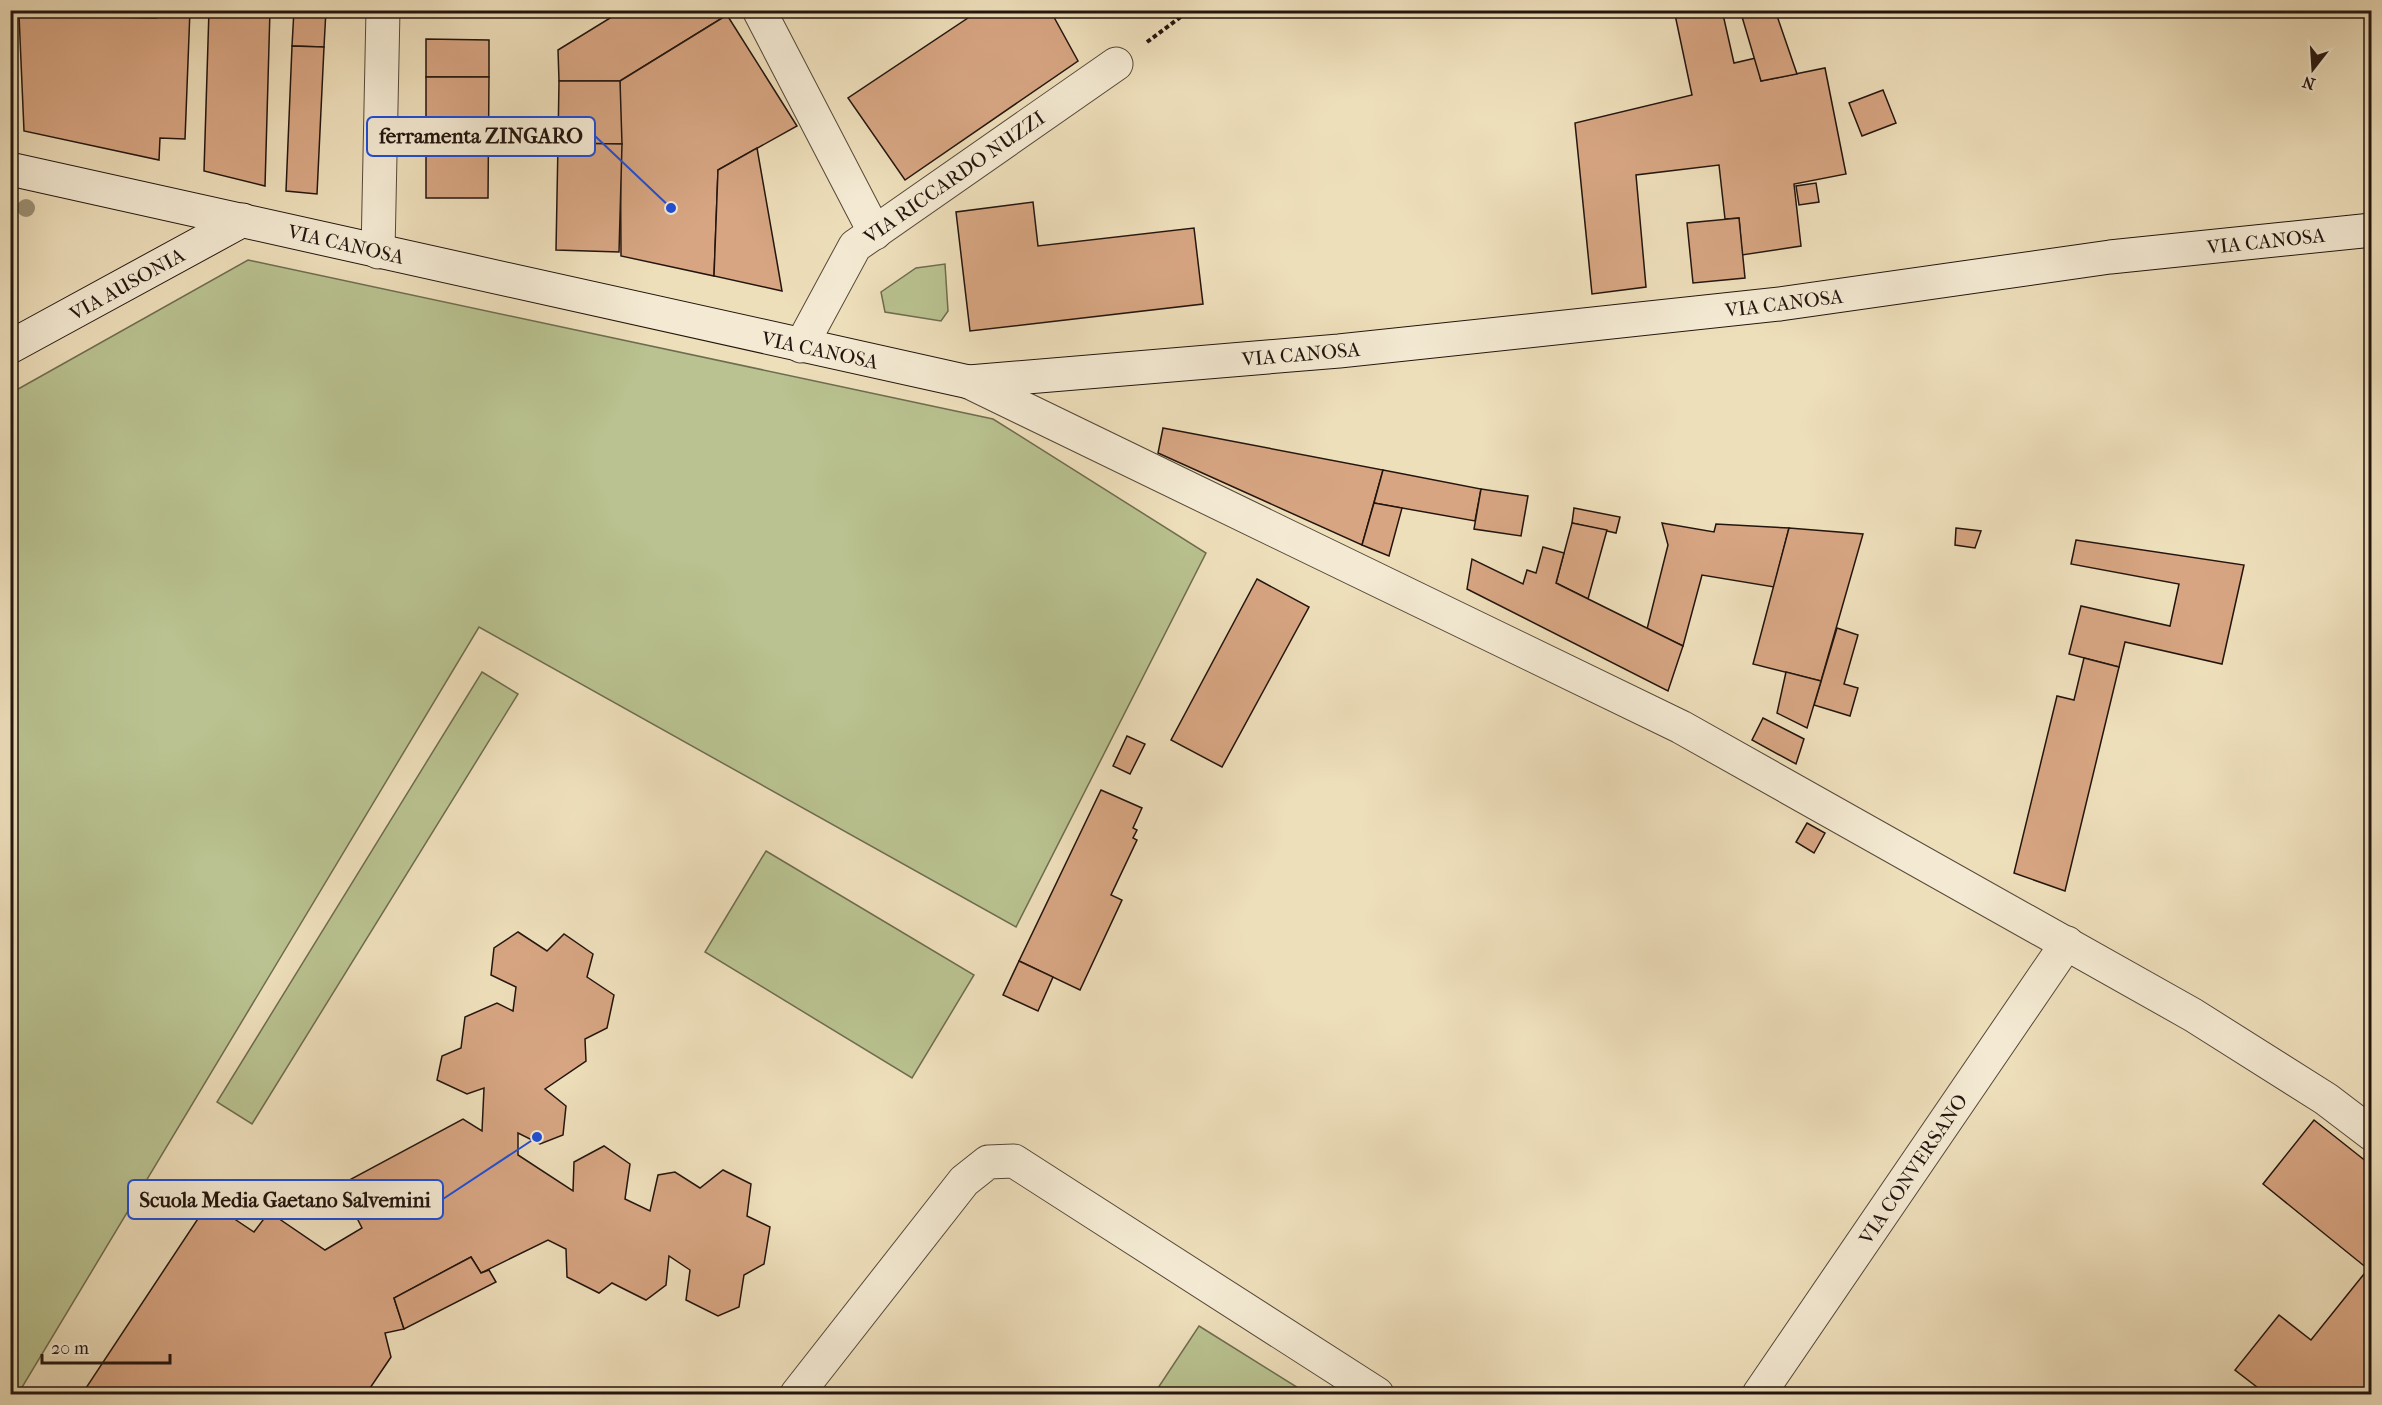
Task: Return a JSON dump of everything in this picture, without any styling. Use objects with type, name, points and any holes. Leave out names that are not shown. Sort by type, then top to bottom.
[{"type":"street","points":[[378,252],[383,10]]},
{"type":"street","points":[[759,10],[875,233]]},
{"type":"street","name":"VIA RICCARDO NUZZI","points":[[801,346],[855,246],[1116,64]]},
{"type":"street","name":"VIA CANOSA","points":[[10,169],[969,382],[1340,351],[1780,304],[2110,257],[2372,230]]},
{"type":"street","name":"VIA AUSONIA","points":[[10,347],[243,220]]},
{"type":"street","points":[[969,382],[1681,727],[2202,1021],[2326,1099],[2372,1134]]},
{"type":"street","name":"VIA CONVERSANO","points":[[1759,1395],[2067,943]]},
{"type":"street","points":[[797,1395],[964,1180],[987,1162],[1014,1161],[1377,1395]]},
{"type":"path","points":[[1116,64],[1190,10]]},
{"type":"green space","points":[[248,260],[993,419],[1206,553],[1016,927],[479,627],[18,1394],[11,1394],[11,393]]},
{"type":"green space","points":[[945,264],[948,311],[941,321],[885,312],[881,292],[916,268]]},
{"type":"green space","points":[[482,672],[518,694],[252,1124],[217,1102]]},
{"type":"green space","points":[[766,851],[974,975],[912,1078],[705,952]]},
{"type":"green space","points":[[1199,1326],[1308,1394],[1154,1394]]},
{"type":"building","points":[[19,10],[96,10],[96,15],[19,15]]},
{"type":"building","points":[[119,10],[156,10],[156,18],[118,16]]},
{"type":"building","points":[[156,10],[190,10],[185,139],[160,138],[159,160],[24,131],[19,15],[156,18]]},
{"type":"building","points":[[209,10],[270,10],[265,186],[204,171]]},
{"type":"building","points":[[294,10],[326,10],[324,47],[292,46]]},
{"type":"building","points":[[623,10],[725,10],[727,15],[620,81],[559,81],[558,50]]},
{"type":"building","points":[[980,10],[1050,10],[1078,61],[905,180],[848,98]]},
{"type":"building","points":[[1674,10],[1722,10],[1734,63],[1756,58],[1761,81],[1825,68],[1846,174],[1794,184],[1801,246],[1742,255],[1739,218],[1725,219],[1719,165],[1636,175],[1646,287],[1592,294],[1575,123],[1692,95]]},
{"type":"building","points":[[1740,10],[1775,10],[1797,74],[1761,81]]},
{"type":"building","points":[[727,15],[797,126],[718,170],[714,276],[621,256],[620,81]]},
{"type":"building","points":[[426,39],[489,40],[489,77],[426,77]]},
{"type":"building","points":[[292,46],[324,47],[317,194],[286,191]]},
{"type":"building","points":[[426,77],[489,77],[488,198],[426,198]]},
{"type":"building","points":[[559,81],[620,81],[622,144],[558,143]]},
{"type":"building","points":[[1883,90],[1896,123],[1862,136],[1849,103]]},
{"type":"building","points":[[558,143],[622,144],[619,252],[556,250]]},
{"type":"building","points":[[757,148],[782,291],[714,276],[718,170]]},
{"type":"building","points":[[1816,183],[1819,202],[1799,205],[1796,186]]},
{"type":"building","points":[[1033,202],[1038,246],[1194,228],[1203,304],[970,331],[956,212]]},
{"type":"building","points":[[1739,218],[1745,278],[1693,283],[1687,223]]},
{"type":"building","points":[[1163,428],[1383,470],[1362,545],[1158,453]]},
{"type":"building","points":[[1383,470],[1481,489],[1475,521],[1374,503]]},
{"type":"building","points":[[1481,489],[1528,496],[1521,536],[1474,529]]},
{"type":"building","points":[[1374,503],[1402,508],[1389,556],[1362,545]]},
{"type":"building","points":[[1574,508],[1620,517],[1616,533],[1572,523]]},
{"type":"building","points":[[1572,523],[1607,530],[1588,599],[1556,583]]},
{"type":"building","points":[[1662,523],[1714,532],[1716,524],[1789,528],[1774,587],[1702,575],[1683,646],[1647,629],[1668,545]]},
{"type":"building","points":[[1789,528],[1863,534],[1821,681],[1753,664]]},
{"type":"building","points":[[1956,528],[1981,531],[1975,548],[1955,545]]},
{"type":"building","points":[[2076,540],[2244,565],[2222,664],[2125,642],[2119,667],[2069,654],[2081,606],[2170,626],[2179,584],[2071,564]]},
{"type":"building","points":[[1543,547],[1564,553],[1556,583],[1683,646],[1668,691],[1467,589],[1472,559],[1523,584],[1527,570],[1536,573]]},
{"type":"building","points":[[1257,579],[1309,607],[1222,767],[1171,740]]},
{"type":"building","points":[[1837,628],[1858,635],[1844,684],[1858,688],[1850,716],[1814,705]]},
{"type":"building","points":[[2084,658],[2119,667],[2065,891],[2014,873],[2057,696],[2074,700]]},
{"type":"building","points":[[1786,672],[1821,681],[1807,728],[1777,713]]},
{"type":"building","points":[[1763,718],[1804,739],[1796,764],[1752,740]]},
{"type":"building","points":[[1127,736],[1145,744],[1130,774],[1113,766]]},
{"type":"building","points":[[1101,790],[1142,808],[1133,828],[1137,830],[1133,838],[1137,840],[1111,895],[1122,900],[1080,990],[1019,961]]},
{"type":"building","points":[[1807,823],[1825,833],[1814,853],[1796,842]]},
{"type":"building","points":[[518,932],[547,951],[564,934],[593,954],[587,977],[614,995],[607,1028],[585,1039],[586,1061],[545,1089],[566,1106],[563,1135],[540,1144],[518,1133],[518,1155],[573,1191],[574,1162],[604,1146],[630,1164],[625,1199],[650,1211],[658,1175],[675,1172],[700,1188],[723,1170],[751,1184],[747,1216],[770,1227],[764,1264],[744,1275],[739,1307],[718,1316],[686,1300],[690,1270],[669,1256],[666,1285],[646,1300],[612,1283],[599,1293],[567,1277],[566,1249],[548,1240],[481,1273],[471,1257],[394,1298],[404,1329],[385,1333],[391,1357],[366,1394],[82,1394],[209,1202],[254,1232],[269,1212],[325,1250],[362,1228],[340,1185],[463,1119],[482,1131],[484,1088],[467,1094],[437,1080],[442,1056],[461,1048],[465,1017],[497,1003],[513,1011],[516,987],[491,975],[494,948]]},
{"type":"building","points":[[1019,961],[1053,977],[1038,1011],[1003,995]]},
{"type":"building","points":[[2314,1120],[2372,1166],[2372,1394],[2266,1394],[2235,1370],[2279,1315],[2311,1340],[2368,1269],[2263,1184]]},
{"type":"building","points":[[471,1257],[481,1273],[489,1270],[496,1282],[404,1329],[394,1298]]},
{"type":"place","name":"ferramenta ZINGARO","points":[[671,208]]},
{"type":"place","name":"Scuola Media Gaetano Salvemini","points":[[537,1137]]}]
